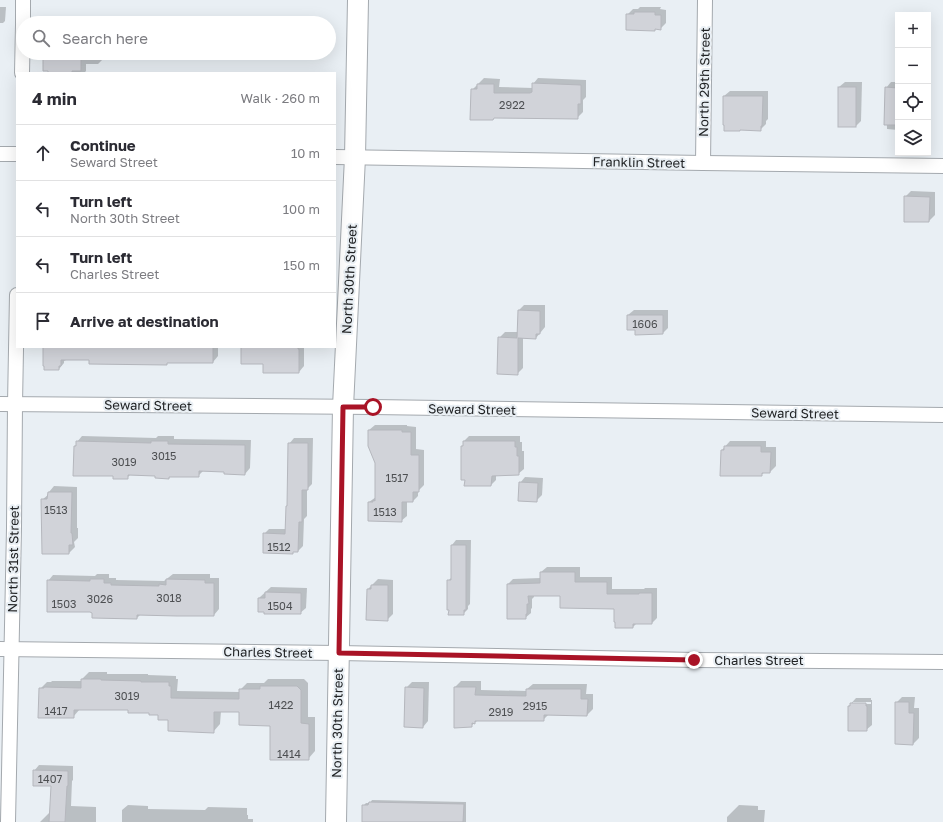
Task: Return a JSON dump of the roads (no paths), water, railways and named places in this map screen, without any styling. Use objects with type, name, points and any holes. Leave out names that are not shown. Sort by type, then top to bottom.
[{"type":"main road","name":"North 30th Street","points":[[336,822],[343,407],[355,158],[358,0]]},
{"type":"street","points":[[23,0],[23,16]]},
{"type":"street","name":"North 29th Street","points":[[703,163],[705,0]]},
{"type":"street","points":[[22,60],[22,72]]},
{"type":"street","points":[[0,154],[16,154]]},
{"type":"street","name":"Franklin Street","points":[[336,157],[943,166]]},
{"type":"street","name":"North 31st Street","points":[[8,822],[5,649],[14,528],[16,348]]},
{"type":"street","name":"Seward Street","points":[[0,404],[943,414]]},
{"type":"street","name":"Charles Street","points":[[5,649],[943,662]]}]
